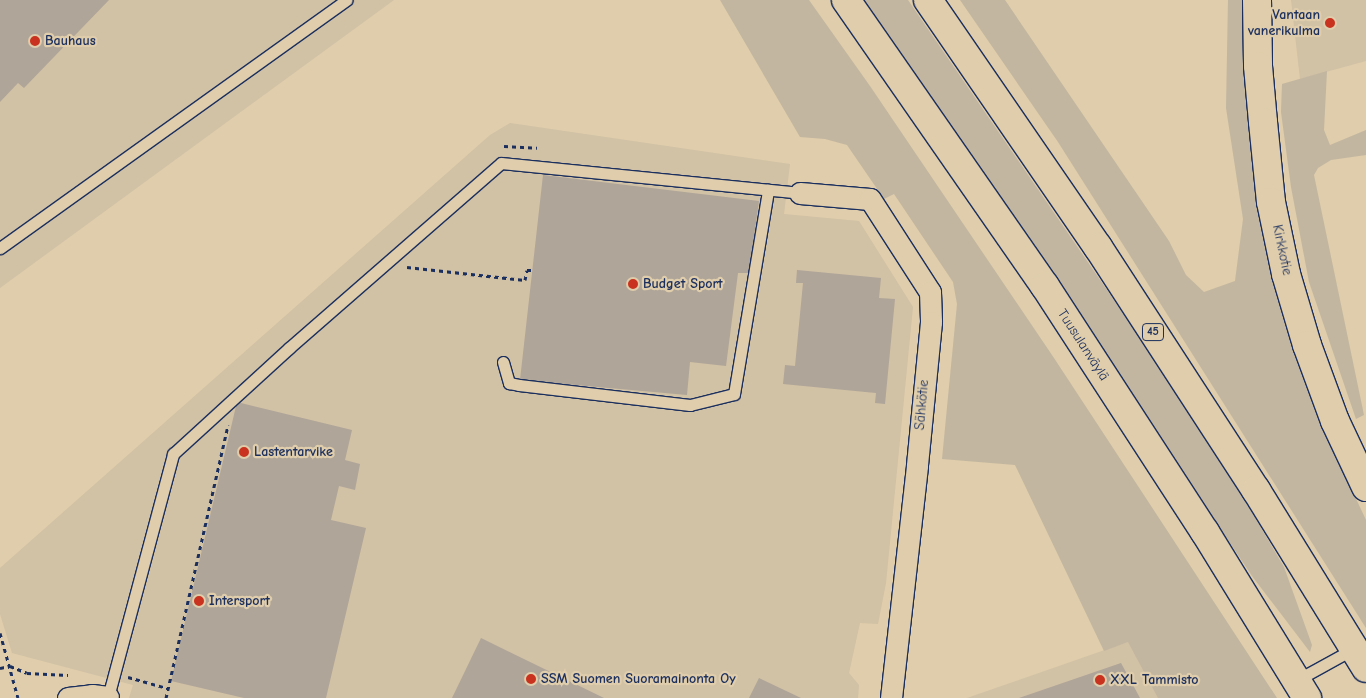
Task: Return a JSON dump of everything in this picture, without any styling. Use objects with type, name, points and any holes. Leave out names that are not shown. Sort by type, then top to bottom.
[{"type":"main road","name":"Tuusulanväylä","points":[[846,0],[1045,286],[1205,532],[1302,689]]},
{"type":"main road","name":"Kirkkotie","points":[[1258,0],[1258,66],[1271,202],[1286,274],[1307,345],[1335,421],[1366,487]]},
{"type":"main road","name":"45","points":[[929,1],[1098,247],[1256,490],[1360,658]]},
{"type":"street","name":"Sähkötie","points":[[800,193],[870,199],[930,292],[930,322],[920,429],[891,698]]},
{"type":"street","points":[[68,698],[92,695],[108,697]]},
{"type":"lane","points":[[0,248],[346,0]]},
{"type":"lane","points":[[839,0],[877,46]]},
{"type":"lane","points":[[108,697],[173,454],[223,407],[501,163],[800,193]]},
{"type":"lane","points":[[503,362],[509,383],[519,385],[690,405],[734,394],[768,190]]},
{"type":"lane","points":[[1302,689],[1360,658]]},
{"type":"path","points":[[499,146],[509,145],[538,149]]},
{"type":"path","points":[[385,264],[525,280],[527,270],[532,270]]},
{"type":"path","points":[[166,698],[231,416],[223,407]]},
{"type":"path","points":[[0,633],[18,698]]},
{"type":"path","points":[[0,668],[10,666]]},
{"type":"shaded area","points":[[0,0],[394,0],[0,288]]},
{"type":"shaded area","points":[[720,0],[809,0],[870,86],[1054,358],[1277,698],[1158,698],[1128,642],[1104,651],[1015,465],[942,459],[957,304],[953,282],[894,194],[884,199],[847,145],[825,139],[800,137]]},
{"type":"shaded area","points":[[864,0],[908,0],[1164,373],[1237,487],[1284,567],[1312,645],[1310,652],[1252,576],[942,112]]},
{"type":"shaded area","points":[[960,0],[1005,0],[1169,241],[1186,275],[1204,292],[1235,281],[1243,219],[1226,108],[1228,0],[1242,0],[1249,123],[1259,203],[1287,330],[1316,413],[1366,520],[1366,628],[1058,142]]},
{"type":"shaded area","name":"Vantaan vanerikulma","points":[[1291,0],[1366,0],[1366,61],[1300,79]]},
{"type":"shaded area","points":[[1327,71],[1324,130],[1330,145],[1366,130],[1366,155],[1331,160],[1318,168],[1314,175],[1364,415],[1356,419],[1309,282],[1291,187],[1281,112],[1282,84]]},
{"type":"shaded area","points":[[510,123],[790,164],[784,214],[859,221],[913,307],[886,583],[878,624],[860,623],[849,673],[859,685],[858,698],[129,698],[133,685],[12,653],[0,614],[0,568],[490,135]]},
{"type":"shaded area","points":[[1165,629],[1208,698],[967,698]]},
{"type":"building","name":"Bauhaus","points":[[0,0],[109,0],[24,88],[18,83],[0,102]]},
{"type":"building","points":[[543,175],[759,201],[749,273],[738,273],[726,366],[690,362],[687,395],[520,380]]},
{"type":"building","points":[[797,270],[881,278],[879,298],[895,299],[885,404],[875,403],[876,393],[783,384],[785,365],[795,366],[803,283],[796,283]]},
{"type":"building","points":[[237,402],[352,430],[345,460],[360,464],[355,490],[339,486],[331,520],[366,528],[326,698],[244,698],[171,681]]},
{"type":"building","points":[[481,638],[604,698],[452,698]]},
{"type":"building","name":"XXL Tammisto","points":[[1121,663],[1140,698],[1019,698]]},
{"type":"building","points":[[759,678],[801,698],[749,698]]},
{"type":"place","name":"Vantaan vanerikulma","points":[[1330,23]]},
{"type":"place","name":"Bauhaus","points":[[35,41]]},
{"type":"place","name":"Budget Sport","points":[[633,284]]},
{"type":"place","name":"Lastentarvike","points":[[244,452]]},
{"type":"place","name":"Intersport","points":[[199,601]]},
{"type":"place","name":"SSM Suomen Suoramainonta Oy","points":[[531,679]]},
{"type":"place","name":"XXL Tammisto","points":[[1100,680]]}]
